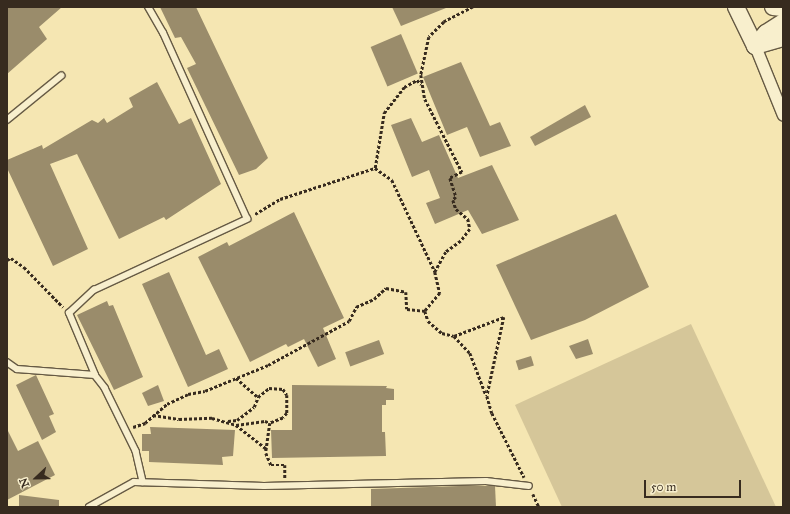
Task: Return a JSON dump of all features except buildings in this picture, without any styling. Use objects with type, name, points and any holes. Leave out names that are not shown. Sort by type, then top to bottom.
[{"type":"main road","points":[[736,7],[755,46]]},
{"type":"main road","points":[[773,7],[783,8]]},
{"type":"main road","points":[[755,46],[766,33],[783,22]]},
{"type":"main road","points":[[755,46],[783,38]]},
{"type":"street","points":[[755,46],[783,115]]},
{"type":"lane","points":[[143,482],[136,450],[105,388],[95,376],[69,313],[94,290],[248,219],[163,33],[148,7]]},
{"type":"lane","points":[[7,120],[61,76]]},
{"type":"lane","points":[[7,362],[16,369],[95,376]]},
{"type":"lane","points":[[89,507],[134,482],[264,486],[284,484],[486,481],[529,486]]},
{"type":"path","points":[[435,272],[446,252],[461,241],[470,229],[468,219],[456,209],[453,200],[456,197],[450,178],[462,172],[425,98],[422,84],[429,37],[444,22],[473,7]]},
{"type":"path","points":[[375,168],[384,113],[404,87],[417,80],[422,84]]},
{"type":"path","points":[[248,219],[280,199],[375,168]]},
{"type":"path","points":[[375,168],[395,185],[435,272],[440,293],[425,311]]},
{"type":"path","points":[[7,260],[11,258],[24,267],[69,313]]},
{"type":"path","points":[[125,429],[145,423],[152,415],[188,394],[205,391],[268,365],[349,321],[356,307],[374,299],[386,288],[406,292],[407,309],[425,311]]},
{"type":"path","points":[[425,311],[428,320],[432,325],[442,333],[454,336],[470,353],[498,427],[539,507]]},
{"type":"path","points":[[454,336],[504,317],[486,396]]},
{"type":"path","points":[[236,378],[258,397]]},
{"type":"path","points":[[228,421],[237,420],[245,415],[254,407],[258,397],[269,388],[283,389],[287,395],[287,413],[283,418],[270,423],[265,421],[236,425]]},
{"type":"path","points":[[152,415],[179,420],[212,418],[228,421],[236,425],[267,449]]},
{"type":"path","points":[[270,423],[267,449],[268,460],[271,465],[284,464],[284,484]]},
{"type":"shaded area","points":[[691,324],[776,507],[562,507],[515,405]]}]
